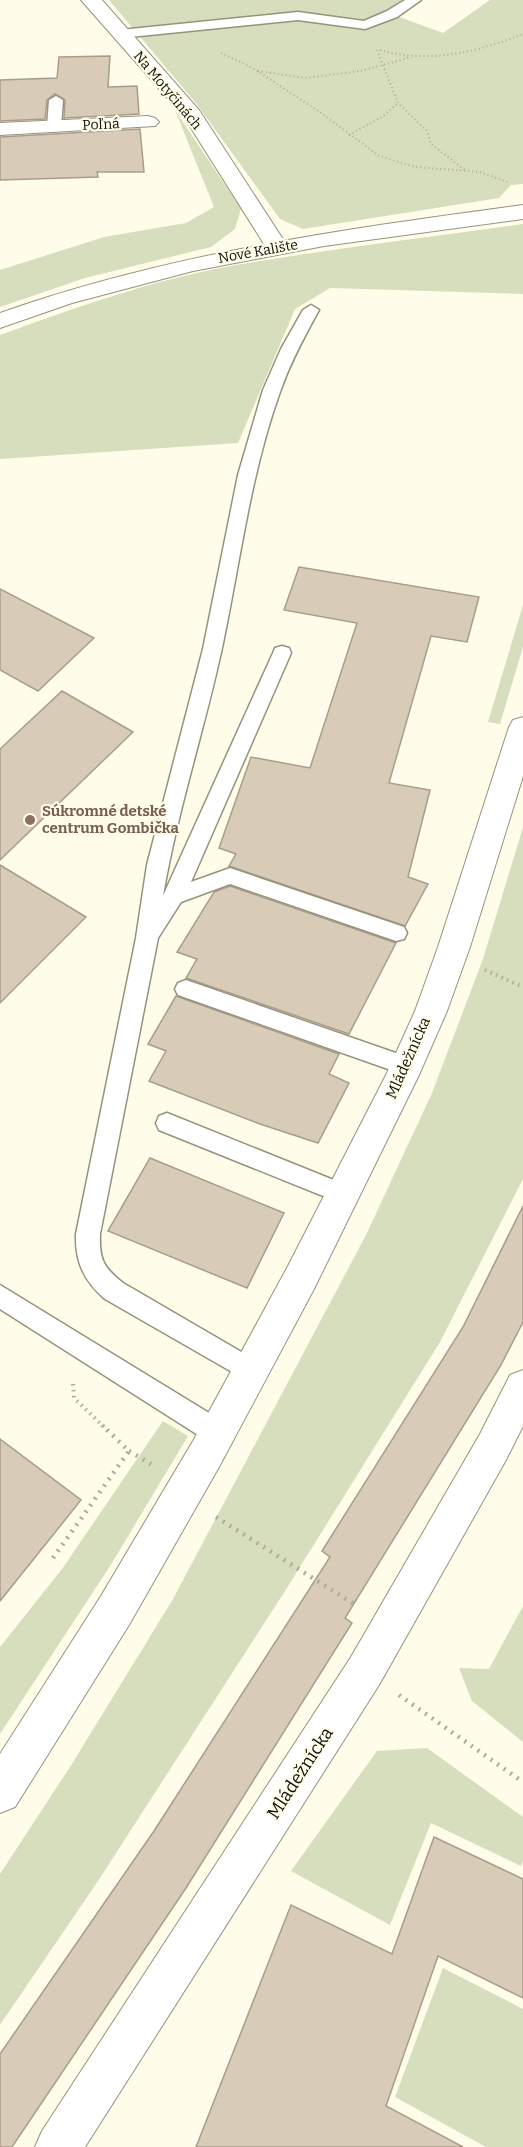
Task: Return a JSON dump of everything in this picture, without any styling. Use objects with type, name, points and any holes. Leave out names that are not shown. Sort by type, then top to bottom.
[{"type":"street","name":"Na Motyčinách","points":[[91,0],[192,114],[277,247]]},
{"type":"street","name":"Poľná","points":[[0,129],[148,122]]},
{"type":"street","name":"Nové Kalište","points":[[0,321],[106,285],[198,261],[277,247],[523,212]]},
{"type":"street","name":"Mládežnícka","points":[[0,1792],[130,1587],[252,1372],[344,1194],[443,980],[496,820],[523,727]]},
{"type":"street","name":"Mládežnícka","points":[[58,2147],[365,1671],[493,1447],[523,1387]]},
{"type":"lane","points":[[120,34],[298,16],[348,25],[365,25],[377,22],[414,0]]},
{"type":"lane","points":[[54,127],[56,99]]},
{"type":"lane","points":[[162,895],[245,479],[270,389],[293,338],[311,310]]},
{"type":"lane","points":[[252,1372],[114,1291],[95,1274],[88,1263],[88,1222],[147,938],[162,895],[282,653]]},
{"type":"lane","points":[[162,895],[230,876],[396,933]]},
{"type":"lane","points":[[186,989],[405,1066]]},
{"type":"lane","points":[[167,1123],[344,1194]]},
{"type":"lane","points":[[0,1296],[218,1433]]},
{"type":"path","points":[[348,25],[368,35],[398,104],[427,131],[431,144],[466,171]]},
{"type":"path","points":[[155,31],[205,45],[257,71],[320,112],[379,156],[399,164],[491,174],[517,185]]},
{"type":"path","points":[[257,71],[305,78],[361,71],[411,57],[446,55],[523,34]]},
{"type":"path","points":[[376,49],[411,57]]},
{"type":"path","points":[[349,135],[382,117],[398,104]]},
{"type":"path","points":[[484,969],[523,987]]},
{"type":"path","points":[[52,1558],[129,1451],[74,1398],[69,1339]]},
{"type":"path","points":[[209,1513],[391,1626]]},
{"type":"path","points":[[365,1671],[523,1782]]},
{"type":"green space","points":[[109,0],[404,0],[386,12],[443,33],[490,0],[523,0],[523,184],[511,185],[499,198],[303,229],[280,219],[195,102]]},
{"type":"green space","points":[[175,110],[241,209],[235,229],[211,247],[85,278],[0,307],[0,270],[104,237],[186,223],[214,207]]},
{"type":"green space","points":[[523,224],[523,294],[330,288],[295,309],[238,443],[0,459],[0,335],[114,296],[201,272],[303,254]]},
{"type":"green space","points":[[523,605],[523,647],[500,724],[488,722]]},
{"type":"green space","points":[[523,827],[523,1179],[440,1342],[285,1591],[100,1878],[0,2025],[0,1874],[70,1767],[173,1599],[366,1235],[432,1093],[483,959]]},
{"type":"green space","points":[[163,1421],[188,1436],[112,1563],[0,1734],[0,1647],[62,1569]]},
{"type":"green space","points":[[523,1606],[523,1742],[472,1701],[459,1668],[489,1669]]},
{"type":"green space","points":[[427,1748],[523,1817],[521,1866],[431,1823],[390,1925],[291,1871],[377,1751]]},
{"type":"green space","points":[[443,1968],[523,2009],[523,2147],[486,2147],[395,2097]]},
{"type":"building","points":[[110,56],[108,87],[137,86],[139,114],[64,118],[65,100],[55,94],[47,100],[45,119],[0,121],[0,80],[57,78],[59,57]]},
{"type":"building","points":[[140,129],[144,172],[97,172],[98,177],[0,180],[0,137]]},
{"type":"building","points":[[299,567],[479,597],[467,642],[431,636],[389,783],[430,790],[408,877],[428,884],[405,926],[229,866],[236,854],[219,848],[251,757],[310,768],[357,623],[284,610]]},
{"type":"building","points":[[0,589],[94,638],[38,691],[0,670]]},
{"type":"building","points":[[62,691],[133,732],[0,860],[0,749]]},
{"type":"building","points":[[0,865],[86,917],[0,1003]]},
{"type":"building","points":[[230,886],[396,943],[349,1034],[186,978],[197,959],[177,952],[214,892]]},
{"type":"building","points":[[176,996],[339,1054],[329,1074],[349,1083],[318,1143],[260,1124],[149,1081],[166,1051],[148,1044]]},
{"type":"building","points":[[150,1158],[284,1213],[247,1288],[108,1231]]},
{"type":"building","points":[[523,1206],[523,1322],[501,1365],[345,1618],[352,1623],[186,1888],[12,2147],[0,2147],[0,2054],[154,1831],[330,1557],[322,1551],[463,1327]]},
{"type":"building","points":[[0,1439],[81,1500],[0,1601]]},
{"type":"building","points":[[434,1837],[523,1879],[523,1998],[438,1956],[386,2106],[463,2147],[196,2147],[291,1905],[392,1954]]},
{"type":"place","name":"Súkromné detské centrum Gombička","points":[[30,820]]}]
